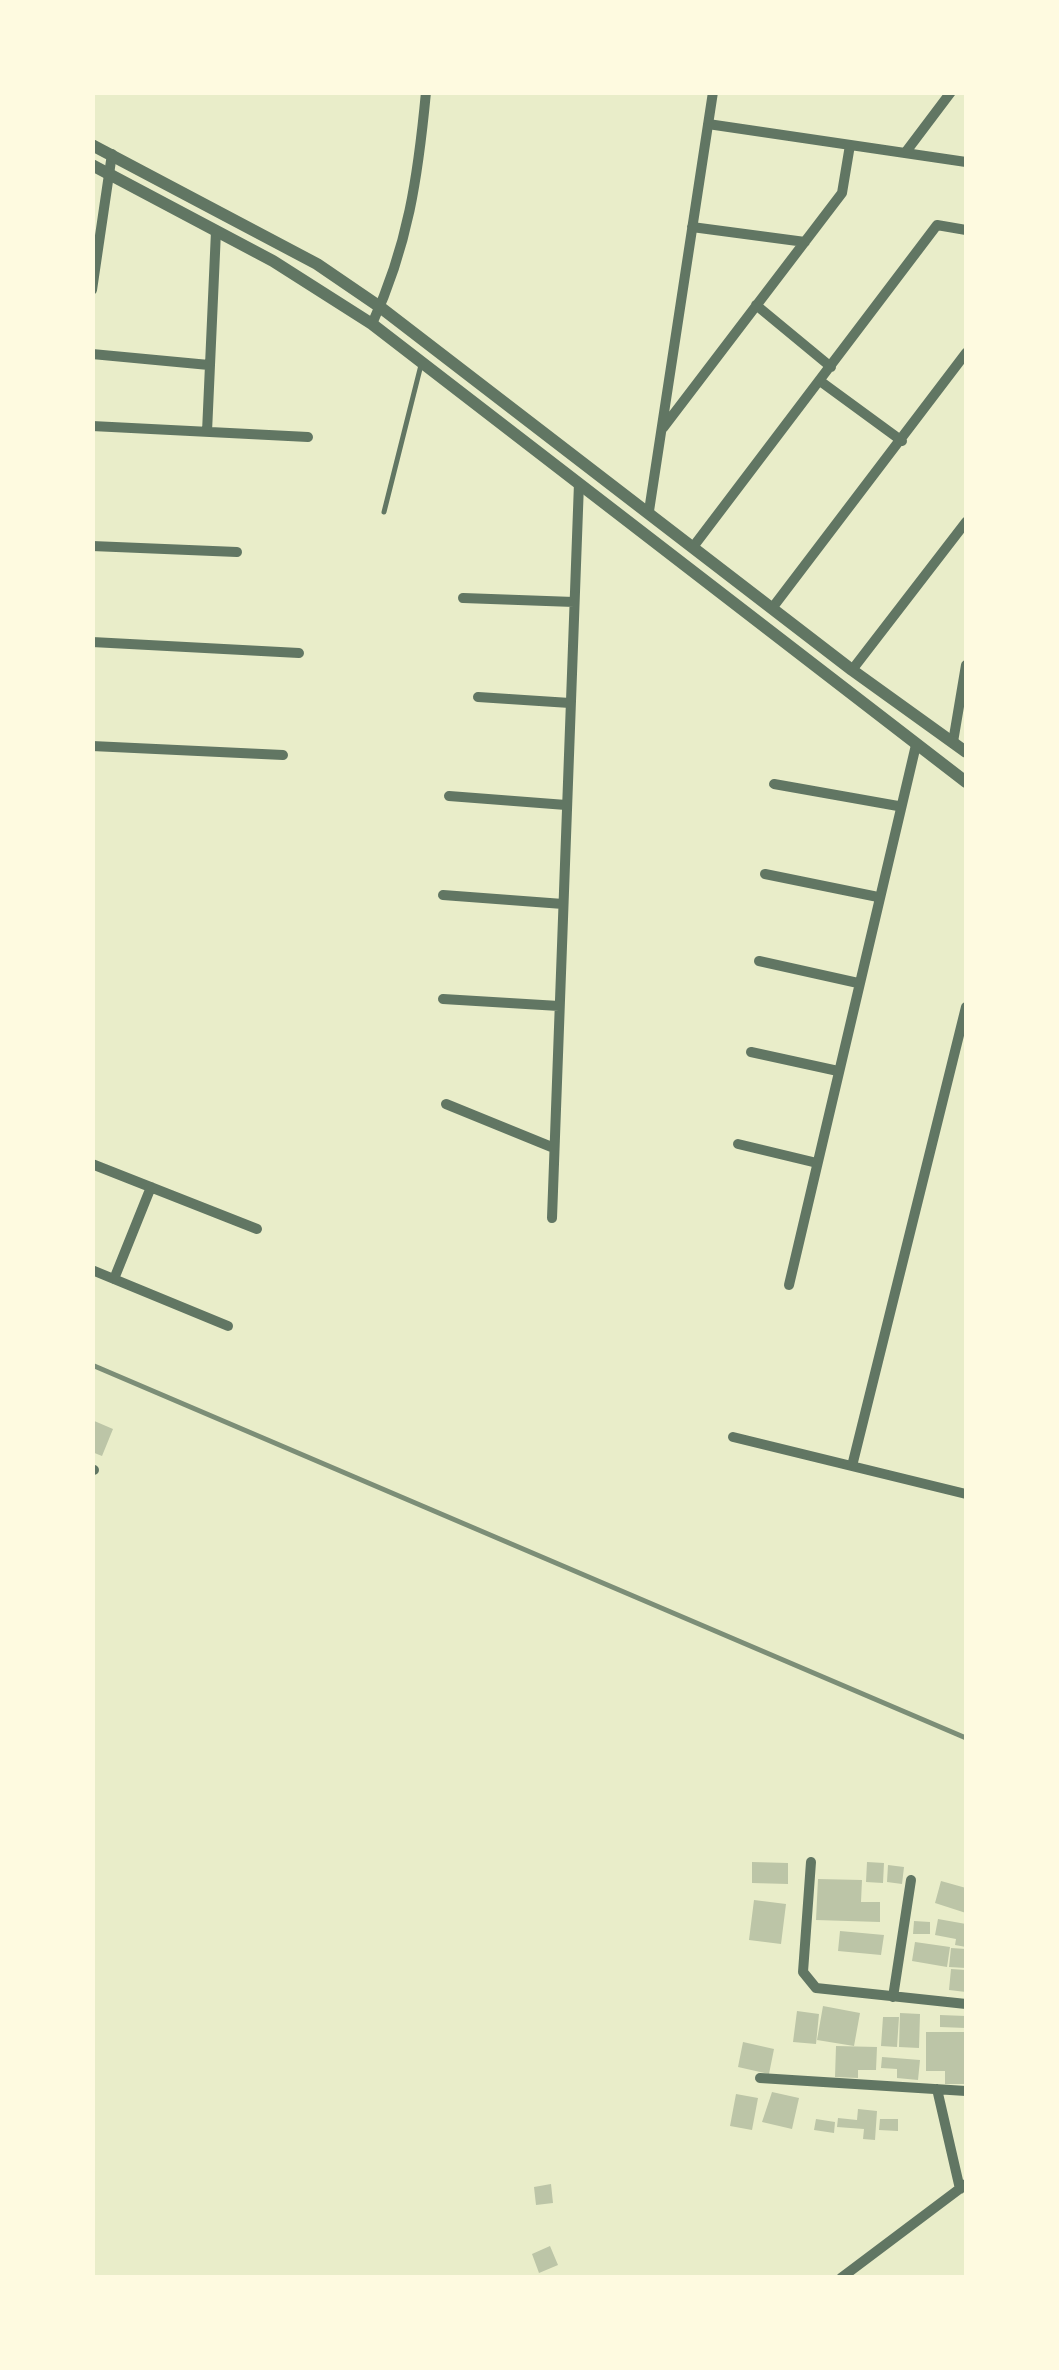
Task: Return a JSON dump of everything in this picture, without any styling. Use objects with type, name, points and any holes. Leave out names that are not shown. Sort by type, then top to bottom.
[{"type":"street","points":[[372,324],[403,252],[418,176],[426,92]]},
{"type":"street","points":[[649,511],[713,92]]},
{"type":"street","points":[[905,153],[951,92]]},
{"type":"street","points":[[708,124],[966,162]]},
{"type":"street","points":[[92,145],[317,264],[380,307],[852,670],[966,752]]},
{"type":"street","points":[[660,432],[842,193],[850,145]]},
{"type":"street","points":[[92,290],[112,154]]},
{"type":"street","points":[[92,166],[316,286],[372,324],[966,782]]},
{"type":"street","points":[[694,547],[937,225],[966,230]]},
{"type":"street","points":[[692,227],[804,242]]},
{"type":"street","points":[[207,432],[216,231]]},
{"type":"street","points":[[756,306],[831,366]]},
{"type":"street","points":[[92,354],[209,365]]},
{"type":"street","points":[[773,606],[966,354]]},
{"type":"street","points":[[820,382],[902,441]]},
{"type":"street","points":[[92,426],[308,437]]},
{"type":"street","points":[[552,1218],[579,483]]},
{"type":"street","points":[[852,670],[966,522]]},
{"type":"street","points":[[92,546],[237,552]]},
{"type":"street","points":[[463,598],[574,602]]},
{"type":"street","points":[[92,642],[299,653]]},
{"type":"street","points":[[954,742],[966,665]]},
{"type":"street","points":[[478,697],[570,703]]},
{"type":"street","points":[[789,1285],[898,806],[916,744]]},
{"type":"street","points":[[92,746],[283,756]]},
{"type":"street","points":[[774,784],[898,806]]},
{"type":"street","points":[[449,796],[566,805]]},
{"type":"street","points":[[765,874],[878,897]]},
{"type":"street","points":[[443,895],[563,904]]},
{"type":"street","points":[[759,961],[858,983]]},
{"type":"street","points":[[443,999],[559,1006]]},
{"type":"street","points":[[852,1466],[966,1007]]},
{"type":"street","points":[[751,1052],[838,1071]]},
{"type":"street","points":[[446,1104],[554,1148]]},
{"type":"street","points":[[738,1144],[817,1163]]},
{"type":"street","points":[[92,1164],[256,1229]]},
{"type":"street","points":[[114,1279],[151,1188]]},
{"type":"street","points":[[92,1270],[228,1326]]},
{"type":"street","points":[[733,1437],[966,1494]]},
{"type":"street","points":[[811,1862],[804,1972],[807,1981],[816,1988],[966,2004]]},
{"type":"street","points":[[894,1997],[911,1880]]},
{"type":"street","points":[[760,2078],[966,2091]]},
{"type":"street","points":[[842,2278],[963,2186],[938,2089]]},
{"type":"lane","points":[[384,512],[422,364]]},
{"type":"building","points":[[92,1420],[113,1429],[102,1456],[92,1452]]},
{"type":"building","points":[[752,1862],[788,1863],[788,1884],[752,1883]]},
{"type":"building","points":[[867,1862],[884,1863],[883,1883],[866,1882]]},
{"type":"building","points":[[888,1865],[904,1867],[902,1884],[887,1882]]},
{"type":"building","points":[[818,1879],[862,1880],[861,1902],[880,1902],[880,1922],[816,1920]]},
{"type":"building","points":[[941,1881],[966,1888],[966,1913],[935,1903]]},
{"type":"building","points":[[754,1900],[786,1904],[781,1944],[749,1940]]},
{"type":"building","points":[[938,1919],[966,1924],[966,1947],[955,1945],[956,1939],[935,1935]]},
{"type":"building","points":[[914,1921],[930,1922],[930,1934],[913,1934]]},
{"type":"building","points":[[840,1931],[884,1935],[881,1955],[838,1951]]},
{"type":"building","points":[[915,1942],[950,1947],[947,1967],[912,1961]]},
{"type":"building","points":[[951,1948],[966,1949],[966,1968],[949,1967]]},
{"type":"building","points":[[951,1969],[966,1970],[966,1992],[949,1990]]},
{"type":"building","points":[[823,2006],[860,2013],[854,2046],[817,2040]]},
{"type":"building","points":[[797,2011],[819,2014],[816,2044],[793,2042]]},
{"type":"building","points":[[900,2013],[920,2014],[919,2048],[899,2047]]},
{"type":"building","points":[[940,2015],[966,2016],[966,2028],[940,2027]]},
{"type":"building","points":[[883,2017],[899,2017],[897,2047],[881,2046]]},
{"type":"building","points":[[926,2032],[966,2032],[965,2084],[945,2084],[945,2071],[926,2071]]},
{"type":"building","points":[[743,2042],[774,2049],[769,2074],[738,2067]]},
{"type":"building","points":[[836,2046],[877,2047],[876,2070],[858,2070],[858,2078],[835,2077]]},
{"type":"building","points":[[882,2057],[920,2060],[918,2080],[897,2078],[897,2069],[881,2068]]},
{"type":"building","points":[[772,2092],[799,2098],[792,2129],[762,2122]]},
{"type":"building","points":[[736,2094],[758,2098],[752,2130],[730,2126]]},
{"type":"building","points":[[858,2109],[877,2111],[875,2140],[863,2139],[864,2129],[837,2127],[838,2118],[857,2120]]},
{"type":"building","points":[[816,2119],[835,2122],[834,2133],[814,2130]]},
{"type":"building","points":[[880,2119],[898,2119],[898,2131],[879,2130]]},
{"type":"building","points":[[551,2184],[553,2203],[536,2205],[534,2187]]},
{"type":"building","points":[[550,2246],[558,2265],[539,2273],[532,2254]]},
{"type":"railway","points":[[92,1365],[966,1738]]}]
